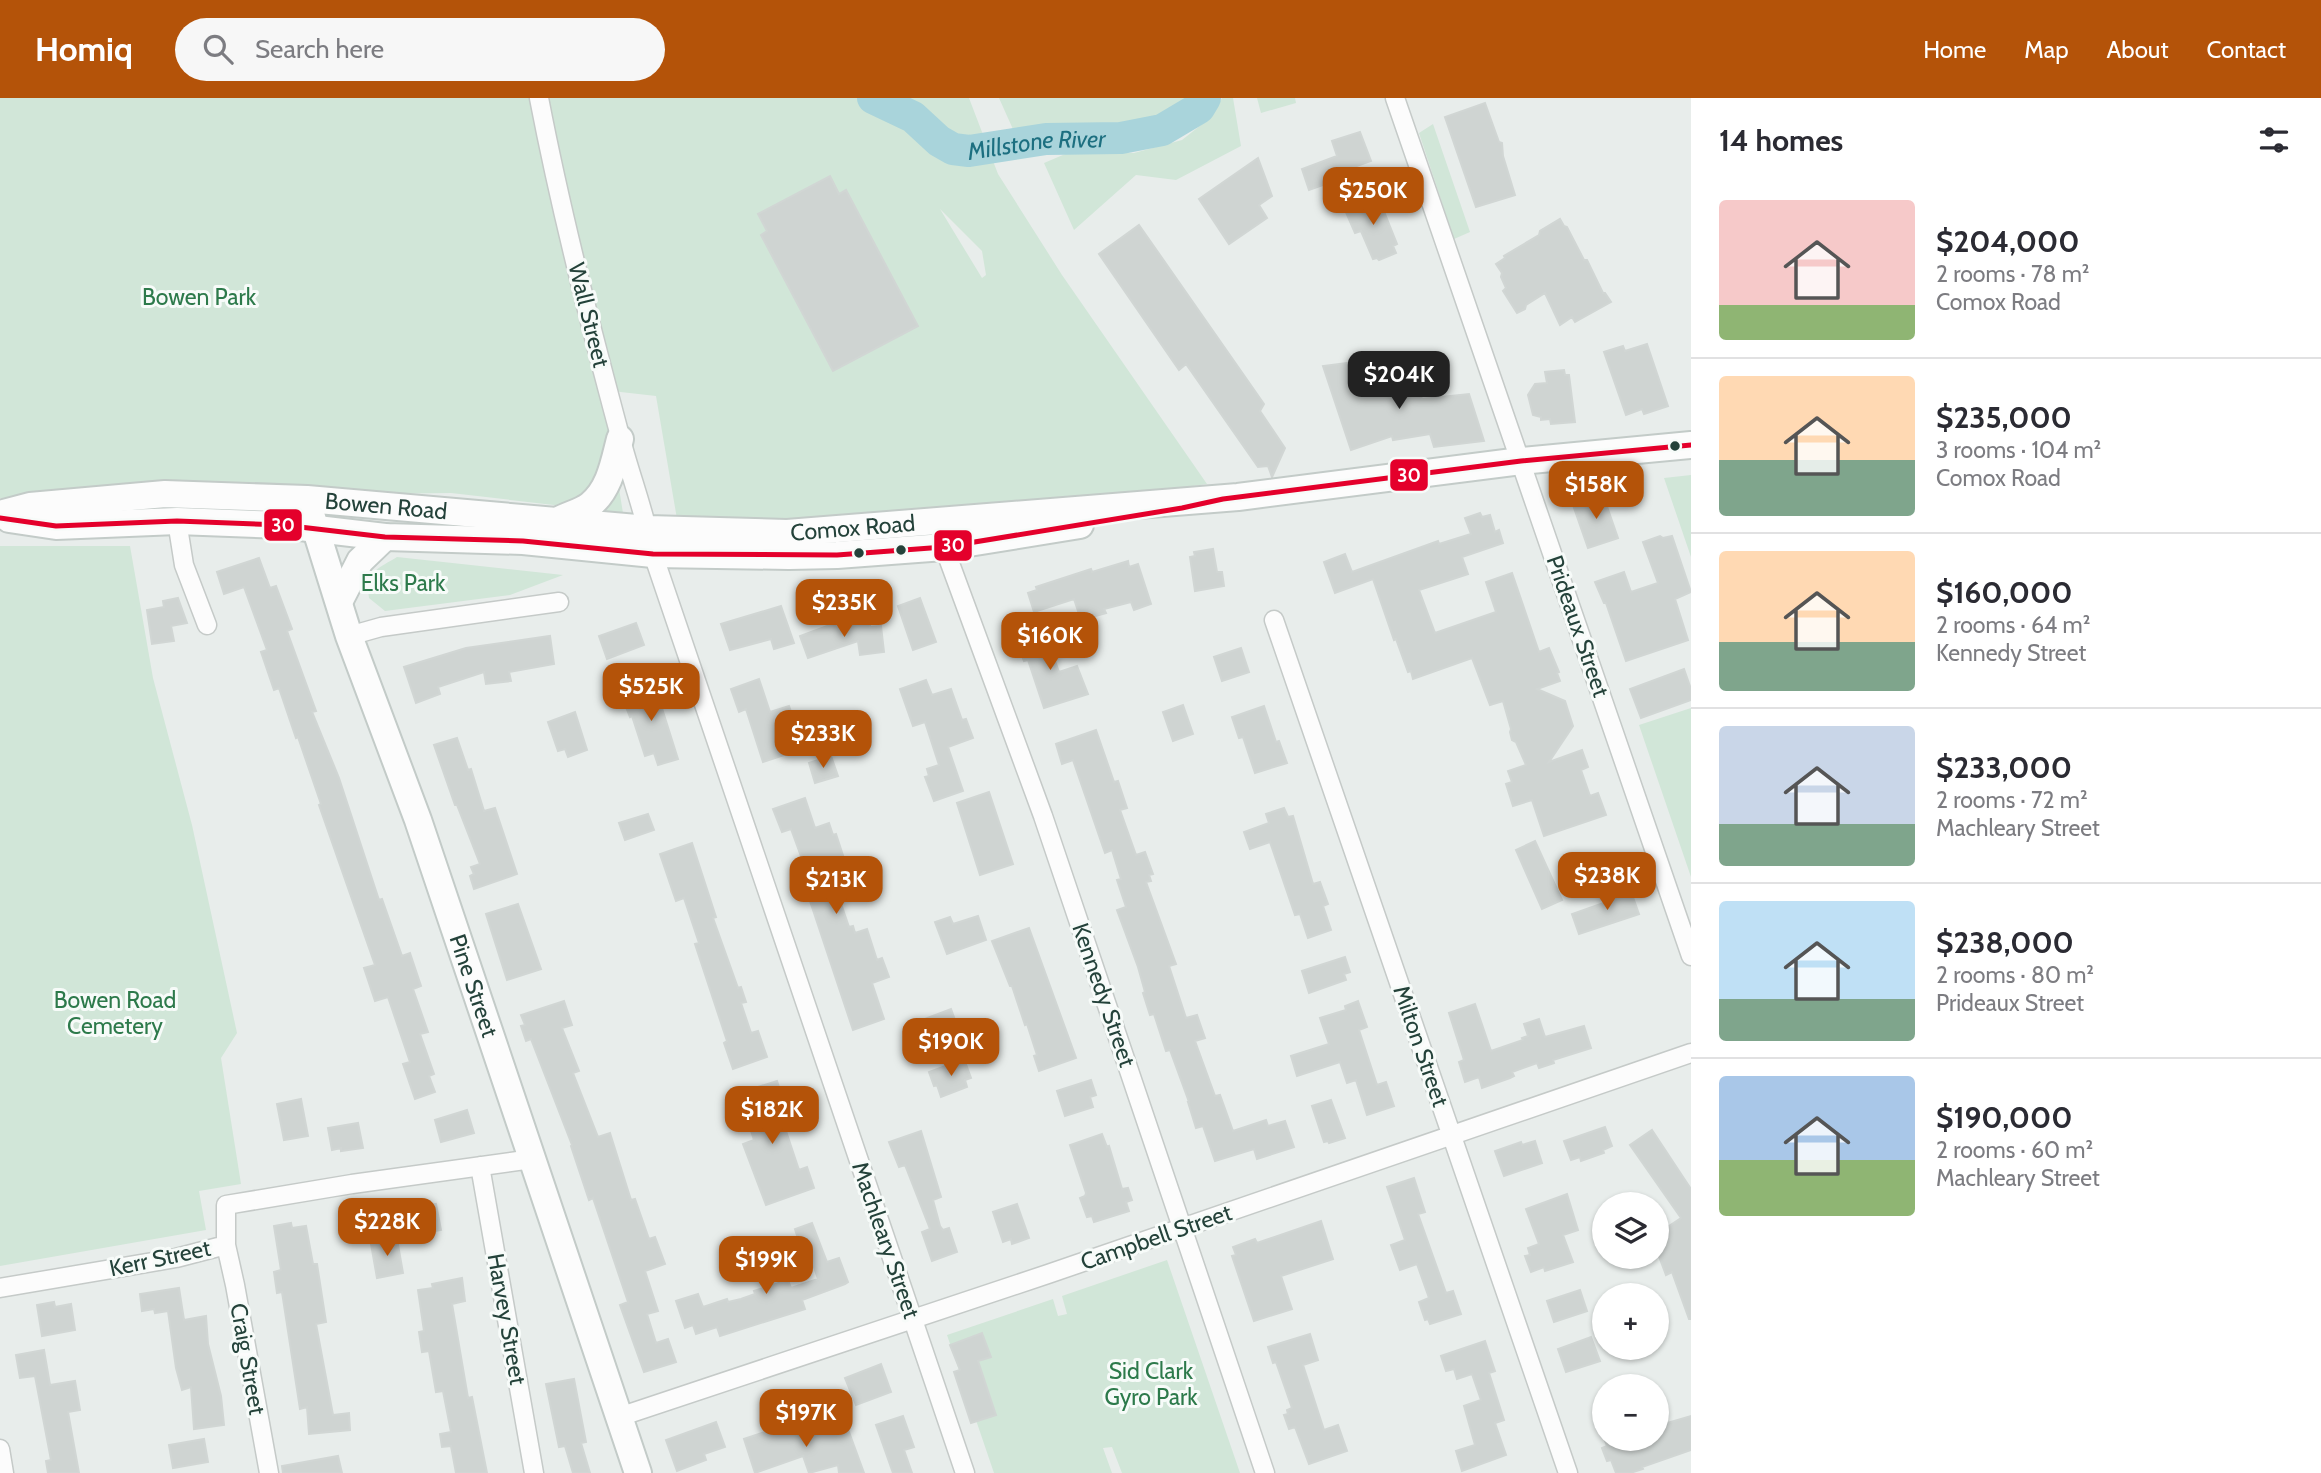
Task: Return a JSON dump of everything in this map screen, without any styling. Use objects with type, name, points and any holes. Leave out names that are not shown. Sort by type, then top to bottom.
[{"type":"main road","points":[[557,520],[588,506],[596,499],[611,477],[620,439]]},
{"type":"main road","name":"Comox Road","points":[[651,541],[1223,499],[1521,461],[1691,445]]},
{"type":"main road","name":"Bowen Road","points":[[0,516],[30,506],[166,494],[307,499],[557,520],[651,541]]},
{"type":"main road","name":"Pine Street","points":[[307,499],[349,636],[418,820],[638,1473]]},
{"type":"main road","name":"Comox Road","points":[[651,541],[836,555],[944,547],[1223,499]]},
{"type":"main road","name":"Bowen Road","points":[[0,516],[56,526],[177,521],[314,528],[385,537],[651,541]]},
{"type":"main road","points":[[340,600],[360,561],[385,537]]},
{"type":"street","name":"Wall Street","points":[[539,98],[556,185],[620,439],[651,541]]},
{"type":"street","name":"Prideaux Street","points":[[1395,98],[1691,956]]},
{"type":"street","name":"Kennedy Street","points":[[942,519],[944,547],[1043,817],[1265,1473]]},
{"type":"street","points":[[177,521],[184,565],[207,625]]},
{"type":"street","name":"Machleary Street","points":[[651,541],[965,1473]]},
{"type":"street","points":[[349,636],[381,627],[559,602]]},
{"type":"street","name":"Milton Street","points":[[1274,620],[1568,1473]]},
{"type":"street","name":"Campbell Street","points":[[619,1417],[1691,1053]]},
{"type":"street","name":"Kerr Street","points":[[0,1288],[176,1258],[226,1245],[226,1205],[531,1159]]},
{"type":"street","name":"Harvey Street","points":[[480,1166],[534,1473]]},
{"type":"street","name":"Craig Street","points":[[226,1245],[269,1473]]},
{"type":"street","points":[[0,1449],[4,1473]]},
{"type":"green space","name":"Bowen Park","points":[[0,98],[969,98],[998,174],[1062,275],[1207,484],[829,536],[677,519],[656,396],[603,390],[623,513],[451,493],[0,498]],"holes":[[[940,209],[982,251],[986,275],[982,278]]]},
{"type":"green space","points":[[999,98],[1189,98],[1183,108],[1144,127],[1043,129],[1016,136]]},
{"type":"green space","points":[[1222,98],[1233,98],[1241,146],[1176,180],[1136,175],[1074,230],[1044,163],[1070,152],[1134,153],[1182,140],[1211,117]]},
{"type":"green space","points":[[1257,98],[1295,98],[1296,103],[1261,113]]},
{"type":"green space","points":[[1433,124],[1470,232],[1454,239],[1419,133]]},
{"type":"green space","points":[[1691,475],[1691,557],[1664,478]]},
{"type":"green space","name":"Bowen Road Cemetery","points":[[0,546],[130,546],[153,678],[192,825],[237,1033],[221,1058],[241,1184],[199,1191],[206,1230],[0,1266]]},
{"type":"green space","name":"Elks Park","points":[[397,557],[563,575],[510,595],[385,611],[369,598],[369,582],[374,572]]},
{"type":"green space","points":[[1691,708],[1691,877],[1639,725]]},
{"type":"green space","name":"Sid Clark Gyro Park","points":[[1167,1260],[1240,1473],[1122,1473],[1112,1447],[1103,1448],[1112,1473],[994,1473],[947,1335],[1053,1299],[1058,1316],[1067,1314],[1062,1296]]},
{"type":"building","points":[[1485,103],[1499,142],[1502,143],[1503,156],[1515,195],[1476,207],[1445,117]]},
{"type":"building","points":[[1360,132],[1371,161],[1340,172],[1343,178],[1309,190],[1302,169],[1337,156],[1332,141]]},
{"type":"building","points":[[1258,158],[1272,196],[1259,205],[1267,218],[1229,244],[1199,199]]},
{"type":"building","points":[[830,176],[839,194],[846,190],[918,326],[833,371],[761,235],[767,231],[758,214]]},
{"type":"building","points":[[1377,194],[1397,244],[1393,246],[1396,253],[1379,260],[1373,259],[1361,231],[1355,233],[1345,210],[1351,207],[1350,205]]},
{"type":"building","points":[[1560,219],[1584,260],[1587,260],[1603,293],[1611,302],[1575,322],[1572,317],[1560,325],[1545,293],[1517,313],[1503,291],[1506,288],[1496,264]]},
{"type":"building","points":[[1139,225],[1264,404],[1260,411],[1285,448],[1272,477],[1268,466],[1258,467],[1186,364],[1179,370],[1099,254]]},
{"type":"building","points":[[1647,344],[1668,406],[1644,414],[1642,409],[1626,415],[1604,352],[1623,346],[1625,351]]},
{"type":"building","points":[[1354,362],[1361,384],[1414,375],[1422,399],[1469,394],[1484,441],[1434,447],[1430,434],[1393,440],[1392,436],[1351,450],[1323,366]]},
{"type":"building","points":[[1564,370],[1565,375],[1569,375],[1575,422],[1551,424],[1550,419],[1541,420],[1541,417],[1533,415],[1528,395],[1535,384],[1547,383],[1545,372]]},
{"type":"building","points":[[1603,495],[1618,538],[1588,548],[1573,505]]},
{"type":"building","points":[[1480,513],[1482,517],[1490,515],[1495,532],[1499,530],[1503,543],[1462,557],[1468,574],[1419,590],[1435,633],[1496,612],[1486,582],[1512,573],[1539,652],[1549,648],[1559,672],[1560,681],[1537,689],[1565,701],[1573,726],[1549,762],[1582,750],[1588,767],[1581,770],[1590,796],[1598,793],[1606,815],[1544,836],[1532,800],[1513,806],[1506,784],[1512,782],[1508,771],[1526,765],[1516,742],[1512,740],[1503,701],[1490,705],[1472,658],[1413,679],[1396,639],[1394,640],[1373,579],[1335,593],[1324,562],[1345,554],[1352,572],[1438,541],[1439,544],[1471,534],[1465,518]]},
{"type":"building","points":[[1660,536],[1672,536],[1691,592],[1675,599],[1688,640],[1626,661],[1606,603],[1595,582],[1624,572],[1631,592],[1658,583],[1643,542]]},
{"type":"building","points":[[1213,549],[1217,572],[1222,572],[1224,586],[1195,591],[1190,557],[1195,556],[1194,552]]},
{"type":"building","points":[[259,558],[270,588],[276,586],[292,629],[287,631],[316,711],[312,712],[339,778],[379,900],[382,899],[402,956],[410,953],[421,986],[413,989],[428,1032],[420,1034],[434,1074],[429,1076],[435,1092],[415,1099],[403,1064],[410,1062],[388,997],[375,1001],[364,968],[375,965],[298,737],[296,738],[279,688],[274,690],[261,652],[267,650],[244,587],[224,594],[217,572]]},
{"type":"building","points":[[1128,561],[1129,567],[1138,564],[1151,604],[1134,610],[1131,602],[1104,609],[1106,613],[1081,620],[1074,599],[1034,612],[1028,593],[1037,590],[1036,587],[1091,569],[1092,572]]},
{"type":"building","points":[[178,598],[187,623],[171,626],[174,641],[152,644],[147,610],[164,607],[163,601]]},
{"type":"building","points":[[920,598],[936,642],[913,650],[898,606]]},
{"type":"building","points":[[781,606],[794,643],[774,649],[771,639],[730,650],[721,624]]},
{"type":"building","points":[[870,622],[870,627],[881,626],[884,652],[860,655],[858,641],[808,658],[800,636],[835,623],[836,628]]},
{"type":"building","points":[[636,623],[644,645],[607,659],[599,636]]},
{"type":"building","points":[[1044,630],[1059,672],[1077,666],[1088,694],[1044,708],[1028,660],[1024,661],[1016,640]]},
{"type":"building","points":[[550,636],[554,664],[509,672],[511,681],[486,684],[484,672],[438,687],[440,694],[416,703],[404,667],[466,648]]},
{"type":"building","points":[[1241,648],[1249,672],[1222,681],[1214,657]]},
{"type":"building","points":[[1684,669],[1691,689],[1691,700],[1641,718],[1630,689]]},
{"type":"building","points":[[759,679],[770,712],[789,706],[794,720],[788,722],[789,729],[796,751],[763,762],[746,709],[739,712],[731,689]]},
{"type":"building","points":[[926,680],[932,695],[951,689],[962,720],[966,719],[973,738],[948,747],[963,791],[934,801],[925,777],[929,776],[927,769],[939,765],[925,722],[913,726],[900,689]]},
{"type":"building","points":[[654,683],[678,759],[658,765],[654,753],[645,756],[632,716],[630,717],[621,694]]},
{"type":"building","points":[[1183,705],[1193,734],[1173,741],[1163,712]]},
{"type":"building","points":[[1264,706],[1276,742],[1279,741],[1287,763],[1255,773],[1243,737],[1239,738],[1232,717]]},
{"type":"building","points":[[575,712],[587,750],[568,757],[565,749],[558,751],[548,722]]},
{"type":"building","points":[[1096,730],[1114,782],[1118,781],[1127,808],[1120,810],[1136,855],[1145,852],[1153,874],[1149,875],[1151,881],[1146,882],[1176,964],[1169,966],[1186,1018],[1197,1015],[1205,1038],[1195,1041],[1215,1096],[1220,1095],[1233,1131],[1266,1120],[1268,1126],[1285,1121],[1294,1147],[1257,1159],[1254,1149],[1215,1161],[1203,1126],[1196,1128],[1170,1050],[1166,1051],[1154,1014],[1150,1015],[1138,967],[1117,910],[1126,907],[1117,880],[1121,879],[1112,850],[1105,853],[1073,760],[1062,764],[1056,744]]},
{"type":"building","points":[[457,738],[468,770],[471,769],[484,811],[495,808],[517,874],[474,889],[470,876],[474,874],[471,867],[480,864],[434,745]]},
{"type":"building","points":[[831,756],[838,776],[815,783],[809,763]]},
{"type":"building","points":[[989,792],[1013,864],[980,875],[957,803]]},
{"type":"building","points":[[805,798],[815,828],[829,823],[833,835],[836,834],[849,874],[833,880],[849,927],[853,926],[855,933],[867,929],[877,960],[882,958],[889,977],[872,983],[884,1019],[853,1030],[810,901],[820,898],[791,829],[782,832],[773,809]]},
{"type":"building","points":[[1284,808],[1288,817],[1293,816],[1313,884],[1320,882],[1328,904],[1323,906],[1331,930],[1308,938],[1300,914],[1295,915],[1270,842],[1250,849],[1244,832],[1269,823],[1266,814]]},
{"type":"building","points":[[648,814],[654,830],[625,840],[619,823]]},
{"type":"building","points":[[1535,841],[1562,900],[1542,909],[1516,850]]},
{"type":"building","points":[[692,843],[716,917],[713,918],[738,988],[741,987],[746,1002],[741,1003],[751,1033],[758,1031],[767,1057],[733,1069],[684,898],[676,901],[660,854]]},
{"type":"building","points":[[1629,886],[1639,914],[1579,934],[1572,914],[1615,899],[1612,891]]},
{"type":"building","points":[[518,904],[541,969],[507,980],[486,914]]},
{"type":"building","points":[[978,916],[986,940],[947,954],[935,922],[950,917],[953,924]]},
{"type":"building","points":[[1029,928],[1076,1058],[1039,1071],[1027,1024],[1025,1025],[1012,986],[992,941]]},
{"type":"building","points":[[1345,957],[1350,972],[1344,974],[1346,980],[1309,993],[1302,971]]},
{"type":"building","points":[[564,1001],[572,1025],[562,1028],[579,1071],[573,1073],[598,1137],[610,1133],[631,1200],[635,1199],[649,1239],[655,1237],[665,1264],[645,1271],[658,1311],[647,1314],[656,1343],[668,1339],[676,1362],[644,1372],[620,1305],[628,1302],[593,1198],[589,1200],[572,1145],[531,1039],[526,1041],[521,1026],[525,1025],[521,1015]]},
{"type":"building","points":[[1358,1001],[1367,1027],[1359,1030],[1377,1085],[1386,1082],[1394,1106],[1367,1115],[1356,1080],[1347,1083],[1340,1062],[1297,1076],[1291,1056],[1329,1044],[1320,1018],[1346,1010],[1345,1006]]},
{"type":"building","points":[[1475,1004],[1491,1051],[1523,1040],[1522,1038],[1528,1036],[1524,1024],[1539,1019],[1545,1037],[1584,1026],[1591,1048],[1553,1060],[1554,1063],[1539,1068],[1537,1063],[1512,1072],[1514,1076],[1482,1088],[1479,1077],[1465,1082],[1459,1062],[1464,1060],[1449,1013]]},
{"type":"building","points":[[951,1009],[959,1031],[919,1044],[914,1030],[924,1026],[922,1020]]},
{"type":"building","points":[[964,1059],[971,1078],[965,1080],[967,1087],[941,1097],[929,1072]]},
{"type":"building","points":[[1091,1080],[1096,1095],[1090,1097],[1093,1107],[1065,1116],[1057,1091]]},
{"type":"building","points":[[777,1081],[785,1105],[778,1107],[799,1170],[807,1167],[814,1188],[766,1205],[743,1144],[754,1140],[739,1093]]},
{"type":"building","points":[[301,1099],[308,1136],[284,1140],[277,1104]]},
{"type":"building","points":[[1331,1100],[1345,1138],[1329,1143],[1324,1142],[1312,1106]]},
{"type":"building","points":[[467,1110],[474,1133],[441,1142],[435,1120]]},
{"type":"building","points":[[358,1123],[363,1148],[332,1150],[328,1128]]},
{"type":"building","points":[[1605,1127],[1612,1146],[1603,1150],[1604,1153],[1581,1161],[1580,1157],[1571,1160],[1564,1141]]},
{"type":"building","points":[[1652,1130],[1691,1189],[1691,1319],[1672,1272],[1666,1275],[1664,1269],[1669,1269],[1669,1226],[1681,1218],[1669,1201],[1669,1192],[1663,1192],[1630,1145]]},
{"type":"building","points":[[921,1131],[941,1197],[933,1200],[940,1226],[943,1230],[949,1228],[957,1252],[932,1261],[922,1232],[930,1229],[905,1165],[899,1167],[889,1142]]},
{"type":"building","points":[[1102,1134],[1107,1147],[1109,1146],[1122,1189],[1128,1188],[1132,1200],[1126,1202],[1129,1211],[1094,1222],[1092,1216],[1087,1217],[1080,1198],[1086,1193],[1070,1145]]},
{"type":"building","points":[[1535,1141],[1542,1163],[1504,1176],[1495,1151],[1521,1142],[1522,1145]]},
{"type":"building","points":[[1414,1178],[1425,1212],[1418,1214],[1446,1293],[1453,1291],[1461,1314],[1430,1324],[1428,1319],[1425,1320],[1419,1302],[1429,1298],[1417,1264],[1400,1270],[1391,1245],[1405,1240],[1387,1187]]},
{"type":"building","points":[[1567,1194],[1578,1230],[1563,1235],[1573,1262],[1545,1271],[1544,1267],[1531,1272],[1525,1256],[1530,1255],[1528,1248],[1539,1244],[1526,1209]]},
{"type":"building","points":[[436,1204],[441,1230],[400,1237],[395,1212]]},
{"type":"building","points":[[1017,1204],[1029,1238],[1012,1244],[1011,1239],[1003,1242],[993,1212]]},
{"type":"building","points":[[1321,1221],[1333,1259],[1281,1276],[1292,1309],[1254,1321],[1232,1256],[1236,1255],[1233,1247],[1255,1239],[1257,1243]]},
{"type":"building","points":[[291,1223],[292,1228],[306,1226],[313,1264],[317,1264],[326,1322],[316,1324],[333,1415],[349,1413],[350,1430],[309,1434],[307,1407],[300,1409],[282,1292],[277,1293],[274,1272],[281,1270],[274,1226]]},
{"type":"building","points":[[812,1223],[827,1262],[839,1258],[848,1282],[802,1300],[805,1309],[720,1336],[717,1327],[696,1334],[693,1325],[685,1328],[676,1301],[698,1294],[703,1307],[727,1299],[728,1302],[741,1299],[755,1294],[754,1291],[788,1280],[791,1288],[818,1279],[807,1246],[801,1248],[795,1229]]},
{"type":"building","points":[[397,1239],[403,1273],[377,1278],[371,1244]]},
{"type":"building","points":[[462,1278],[465,1301],[452,1304],[468,1398],[472,1397],[487,1473],[456,1473],[451,1446],[442,1447],[440,1434],[451,1432],[443,1391],[436,1392],[429,1351],[422,1352],[419,1332],[424,1331],[418,1290],[433,1288],[432,1284]]},
{"type":"building","points":[[179,1288],[184,1320],[206,1316],[208,1344],[221,1396],[224,1425],[194,1429],[191,1387],[182,1390],[168,1311],[142,1311],[140,1294]]},
{"type":"building","points":[[1580,1290],[1587,1311],[1554,1322],[1547,1301]]},
{"type":"building","points":[[54,1302],[55,1307],[71,1304],[75,1330],[42,1336],[37,1305]]},
{"type":"building","points":[[982,1333],[991,1357],[978,1361],[996,1415],[971,1423],[954,1372],[960,1370],[950,1345]]},
{"type":"building","points":[[1310,1334],[1318,1360],[1303,1365],[1324,1430],[1338,1425],[1347,1451],[1309,1464],[1295,1427],[1289,1429],[1284,1415],[1292,1408],[1268,1347]]},
{"type":"building","points":[[1591,1337],[1592,1360],[1600,1361],[1566,1372],[1558,1349]]},
{"type":"building","points":[[1485,1341],[1495,1371],[1489,1373],[1504,1420],[1495,1423],[1506,1455],[1462,1471],[1456,1451],[1475,1445],[1464,1406],[1481,1400],[1472,1374],[1457,1379],[1454,1369],[1446,1371],[1441,1356]]},
{"type":"building","points":[[44,1350],[50,1385],[75,1381],[80,1410],[68,1412],[79,1473],[48,1473],[46,1461],[51,1460],[35,1376],[20,1378],[16,1355]]},
{"type":"building","points":[[881,1364],[891,1392],[856,1405],[845,1378]]},
{"type":"building","points":[[574,1379],[586,1442],[581,1443],[590,1473],[573,1473],[565,1446],[559,1447],[546,1384]]},
{"type":"building","points":[[903,1416],[914,1447],[904,1450],[912,1473],[893,1473],[876,1425]]},
{"type":"building","points":[[1691,1416],[1691,1450],[1630,1473],[1616,1473],[1611,1460],[1607,1461],[1603,1451],[1669,1451],[1669,1422]]},
{"type":"building","points":[[845,1421],[864,1473],[839,1473],[838,1465],[809,1473],[803,1456],[755,1473],[744,1439],[771,1430],[772,1434],[809,1423],[812,1432]]},
{"type":"building","points":[[716,1422],[725,1447],[704,1454],[706,1460],[677,1471],[666,1440]]},
{"type":"building","points":[[204,1439],[208,1462],[173,1468],[169,1445]]},
{"type":"building","points":[[338,1456],[342,1473],[283,1473],[282,1466]]},
{"type":"waterway","name":"Millstone River","points":[[873,98],[913,117],[939,141],[953,149],[969,151],[1046,139],[1121,138],[1162,130],[1199,108],[1205,98]]},
{"type":"transit line","name":"30","points":[[0,518],[56,526],[177,521],[283,525],[385,537],[523,541],[653,554],[837,555],[944,547],[1223,499],[1521,461],[1691,445]]}]
